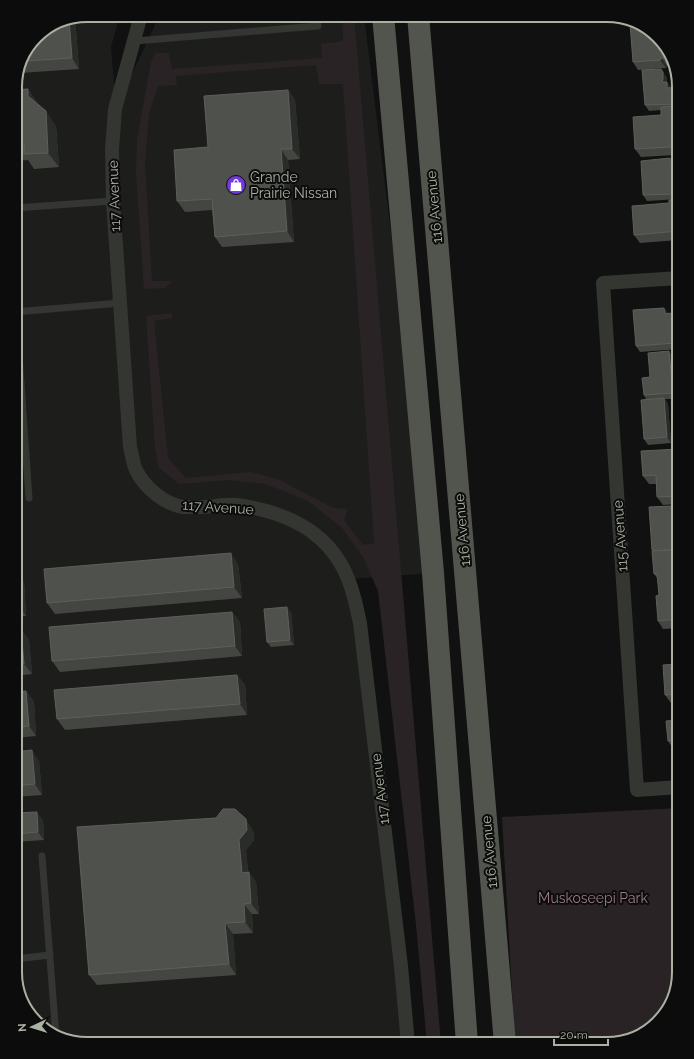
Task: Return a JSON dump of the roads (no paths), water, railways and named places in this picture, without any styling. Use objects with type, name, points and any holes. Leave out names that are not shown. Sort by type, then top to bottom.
[{"type":"main road","points":[[384,22],[433,574],[466,1037]]},
{"type":"main road","name":"116 Avenue","points":[[419,22],[504,1037]]},
{"type":"street","name":"117 Avenue","points":[[139,22],[115,109],[112,149],[113,201],[130,447],[136,470],[149,488],[165,500],[181,507],[236,505],[268,511],[287,518],[302,526],[321,540],[335,555],[348,579],[360,623],[401,966],[407,1037]]},
{"type":"street","name":"115 Avenue","points":[[672,278],[603,283],[637,790],[672,788]]},
{"type":"lane","points":[[135,41],[318,26],[318,22]]},
{"type":"lane","points":[[22,208],[113,201]]},
{"type":"lane","points":[[22,311],[120,303]]},
{"type":"lane","points":[[22,398],[29,498]]},
{"type":"lane","points":[[42,856],[50,955],[53,1027]]},
{"type":"lane","points":[[22,958],[50,955]]},
{"type":"place","name":"Grande Prairie Nissan","points":[[236,185]]},
{"type":"park label","name":"Muskoseepi Park","points":[[593,898]]}]
